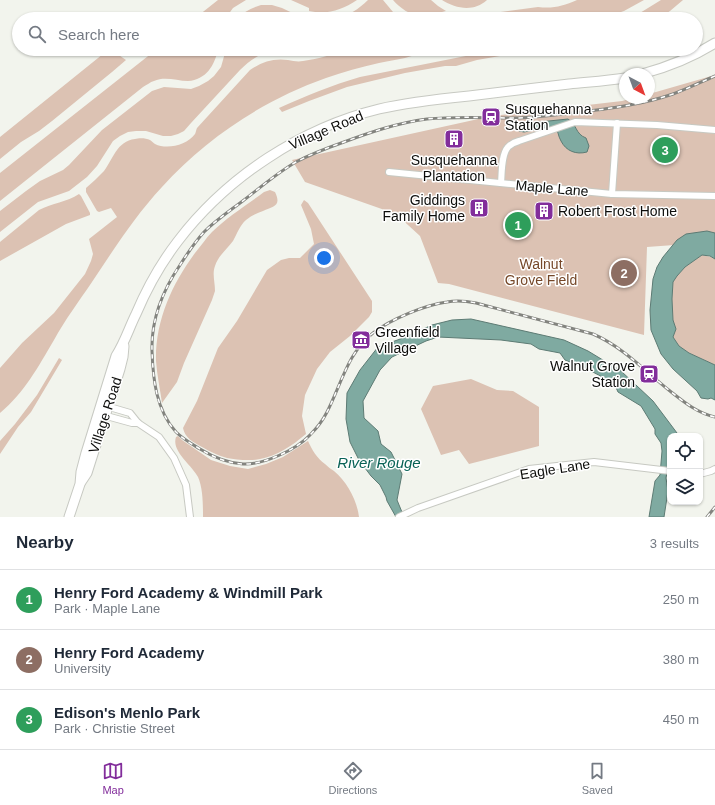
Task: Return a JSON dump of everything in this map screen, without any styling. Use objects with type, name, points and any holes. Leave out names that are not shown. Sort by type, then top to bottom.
[{"type":"street","points":[[703,50],[715,43]]},
{"type":"street","points":[[655,70],[677,63],[691,56]]},
{"type":"street","name":"Village Road","points":[[69,517],[80,484],[87,473],[101,415],[123,357],[124,344],[136,313],[150,284],[168,255],[190,226],[217,198],[246,174],[298,140],[314,132],[378,110],[429,100],[619,79]]},
{"type":"street","points":[[501,183],[505,152],[512,143],[575,122],[657,125],[715,130]]},
{"type":"street","points":[[612,194],[617,123]]},
{"type":"street","name":"Maple Lane","points":[[389,172],[612,194],[715,196]]},
{"type":"street","points":[[105,405],[130,413],[138,423],[159,437],[174,458],[186,486],[190,517]]},
{"type":"street","points":[[101,415],[132,423],[138,423]]},
{"type":"street","name":"Eagle Lane","points":[[399,517],[418,508],[529,470],[594,462],[667,471]]},
{"type":"street","points":[[703,473],[715,469]]},
{"type":"green space","points":[[218,0],[246,0],[233,8],[230,12],[203,12]]},
{"type":"green space","points":[[291,0],[357,0],[334,11],[316,12],[309,11],[309,8]]},
{"type":"green space","points":[[368,0],[383,0],[393,12],[353,12]]},
{"type":"green space","points":[[393,0],[431,0],[446,11],[408,12]]},
{"type":"green space","points":[[442,0],[487,0],[482,4],[471,8],[465,8]]},
{"type":"green space","points":[[577,0],[644,0],[621,12],[500,12],[562,5]]},
{"type":"green space","points":[[661,0],[683,0],[668,12],[642,12]]},
{"type":"green space","points":[[261,5],[272,5],[290,12],[245,12]]},
{"type":"green space","points":[[101,56],[120,56],[126,60],[52,121],[21,142],[0,159],[0,137]]},
{"type":"green space","points":[[148,56],[217,56],[209,71],[200,78],[188,81],[167,79],[158,80],[143,87],[0,201],[0,173]]},
{"type":"green space","points":[[224,56],[259,56],[240,70],[184,131],[171,136],[163,136],[146,131],[136,131],[128,132],[120,136],[113,141],[97,166],[87,177],[69,191],[38,202],[0,232],[0,211],[40,181],[63,170],[102,130],[152,91],[164,87],[191,89],[208,81],[221,67]]},
{"type":"green space","points":[[326,56],[411,56],[345,72],[326,78],[280,97],[237,122],[197,152],[162,187],[134,221],[67,318],[24,388],[0,413],[0,368],[22,343],[54,313],[85,274],[93,254],[89,239],[117,217],[111,208],[99,212],[97,211],[86,192],[86,188],[104,171],[116,151],[129,140],[138,138],[151,140],[155,144],[165,147],[182,144],[195,134],[197,128],[254,67],[273,60],[309,60]]},
{"type":"green space","points":[[466,56],[500,56],[456,66],[445,66],[405,73],[347,87],[282,112],[279,108],[319,91],[360,77]]},
{"type":"green space","name":"Walnut Grove Field","points":[[715,75],[715,242],[647,247],[644,335],[449,284],[438,283],[420,236],[396,214],[305,182],[292,160],[492,116],[619,101],[619,104],[655,104],[655,92]]},
{"type":"green space","points":[[270,190],[275,192],[277,203],[273,207],[252,216],[244,222],[233,241],[216,262],[214,269],[215,291],[212,300],[177,382],[162,403],[156,366],[156,346],[162,317],[172,290],[195,253],[212,232],[237,211],[264,192]]},
{"type":"green space","points":[[79,194],[90,215],[66,224],[0,261],[0,242],[39,210],[70,199]]},
{"type":"green space","points":[[304,200],[308,203],[372,301],[372,312],[350,336],[330,352],[317,369],[305,395],[302,416],[306,434],[284,450],[266,458],[248,460],[224,457],[211,452],[193,441],[188,437],[183,428],[197,401],[218,348],[237,321],[267,270],[281,260],[300,258],[314,244],[311,229],[301,205]]},
{"type":"green space","points":[[702,255],[715,259],[715,365],[689,353],[679,346],[673,337],[673,282],[685,267]]},
{"type":"green space","points":[[59,358],[62,360],[31,412],[18,427],[0,454],[0,441],[37,395]]},
{"type":"green space","points":[[471,379],[497,390],[513,391],[539,407],[539,446],[469,464],[459,450],[441,455],[421,409],[433,386]]},
{"type":"green space","points":[[178,436],[211,460],[230,466],[248,469],[283,457],[308,441],[313,451],[322,462],[343,480],[354,498],[359,517],[203,517],[200,481],[176,447],[175,442],[176,437]]},
{"type":"water","points":[[568,119],[578,132],[586,138],[589,146],[587,152],[579,153],[569,150],[560,139],[555,126],[524,132],[519,131],[517,128],[520,124]]},
{"type":"water","points":[[707,231],[715,233],[715,259],[710,256],[702,255],[685,267],[673,282],[673,320],[676,329],[673,337],[679,346],[689,353],[715,365],[715,400],[711,398],[701,398],[697,391],[673,369],[661,354],[651,330],[650,310],[653,279],[657,267],[663,257],[677,240],[686,234]]},
{"type":"water","name":"River Rouge","points":[[471,319],[564,340],[588,351],[621,371],[653,401],[677,433],[667,433],[667,498],[664,517],[649,517],[655,481],[660,475],[662,451],[661,443],[655,434],[655,429],[641,406],[618,392],[614,383],[565,360],[560,353],[539,349],[531,344],[501,340],[438,337],[392,357],[380,370],[363,401],[364,418],[378,431],[381,444],[391,452],[402,474],[397,500],[404,517],[396,517],[380,485],[359,460],[350,442],[346,419],[347,393],[360,370],[378,347],[432,325],[452,320]]},
{"type":"railway","points":[[715,76],[673,94],[640,103],[617,107],[527,118],[473,117],[427,119],[405,123],[384,128],[325,149],[302,159],[276,175],[224,215],[197,240],[188,252],[163,295],[156,317],[152,339],[153,372],[157,394],[169,423],[179,435],[210,455],[220,459],[243,464],[251,464],[279,456],[304,441],[310,435],[320,424],[325,415],[351,359],[364,341],[373,333],[408,313],[429,306],[454,301],[476,303],[593,334],[624,352],[686,403],[702,413],[715,417]]},
{"type":"railway","points":[[707,517],[715,507]]},
{"type":"place","name":"Susquehanna Station","points":[[491,117]]},
{"type":"place","name":"Susquehanna Plantation","points":[[454,139]]},
{"type":"place","name":"Edison's Menlo Park","points":[[665,150]]},
{"type":"place","name":"Giddings Family Home","points":[[479,208]]},
{"type":"place","name":"Robert Frost Home","points":[[544,211]]},
{"type":"place","name":"Henry Ford Academy & Windmill Park","points":[[518,225]]},
{"type":"place","name":"Henry Ford Academy","points":[[624,273]]},
{"type":"place","name":"Greenfield Village","points":[[361,340]]},
{"type":"place","name":"Walnut Grove Station","points":[[649,374]]}]
